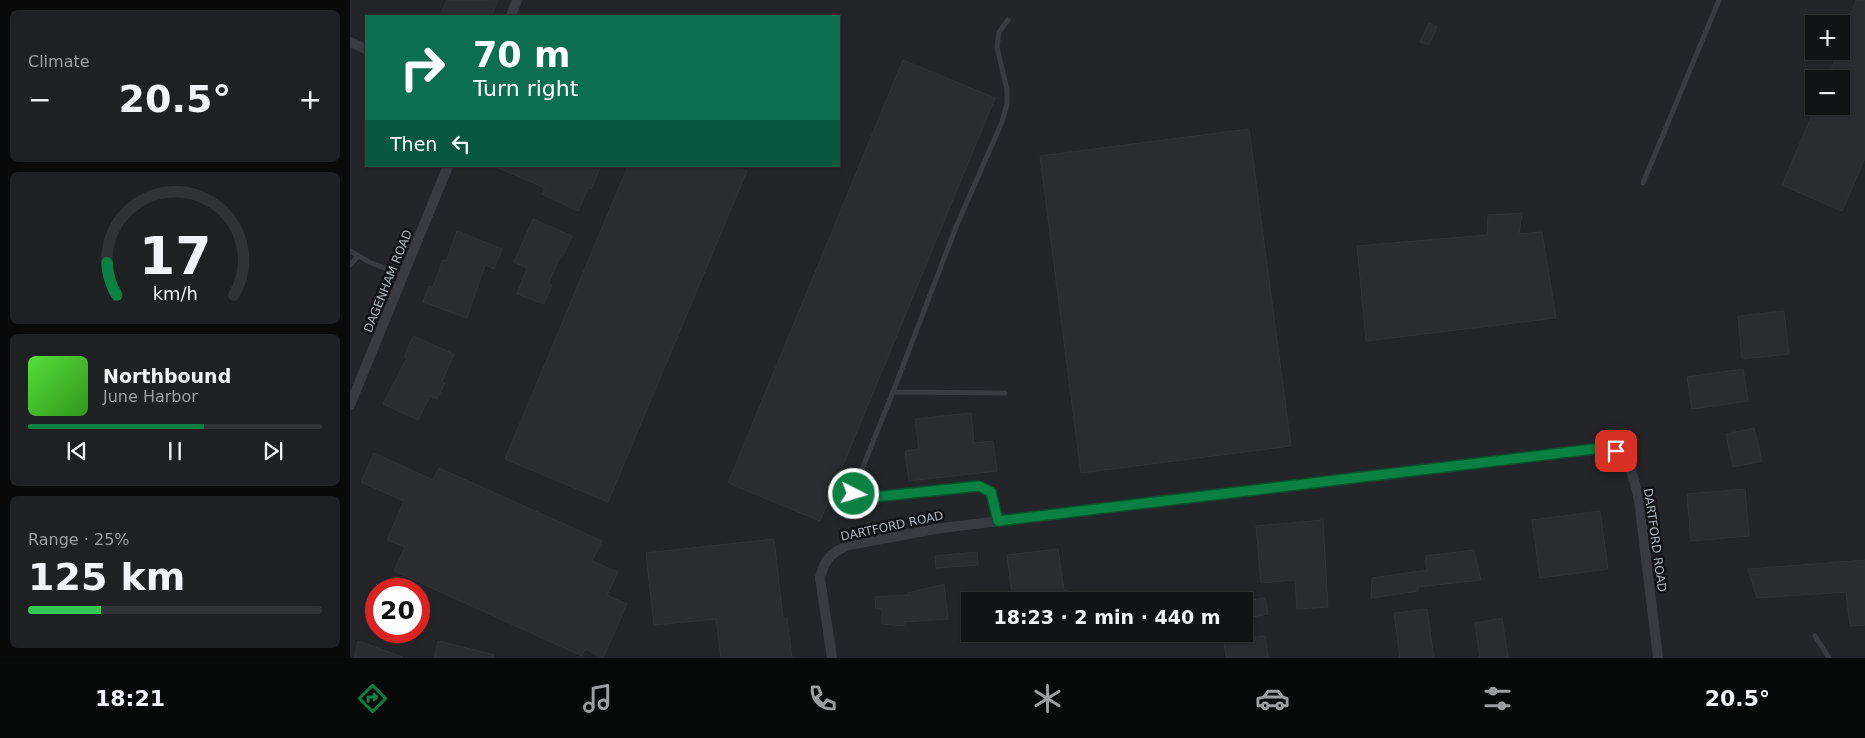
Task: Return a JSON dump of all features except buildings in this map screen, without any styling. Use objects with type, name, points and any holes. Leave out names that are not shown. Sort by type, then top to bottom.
[{"type":"street","points":[[510,15],[517,0]]},
{"type":"street","points":[[350,42],[365,49]]},
{"type":"street","name":"DAGENHAM ROAD","points":[[350,405],[448,167]]},
{"type":"street","name":"DARTFORD ROAD","points":[[832,658],[820,578],[822,567],[827,558],[835,551],[849,545],[940,528],[1607,448],[1616,451],[1625,459],[1633,476],[1639,500],[1658,658]]},
{"type":"lane","points":[[1643,183],[1719,0]]},
{"type":"lane","points":[[998,521],[991,492],[979,486],[865,498],[858,498],[854,494],[854,489],[956,227],[1002,122],[1007,104],[1007,90],[997,47],[999,32],[1008,20]]},
{"type":"lane","points":[[350,251],[403,275]]},
{"type":"lane","points":[[350,265],[358,256]]},
{"type":"lane","points":[[893,392],[1005,393]]},
{"type":"lane","points":[[1815,636],[1829,658]]},
{"type":"shaded area","points":[[350,0],[1865,0],[1865,658],[350,658]]},
{"type":"route","points":[[854,494],[858,498],[865,498],[979,486],[991,492],[998,521],[1594,449],[1607,448],[1616,451]]}]
